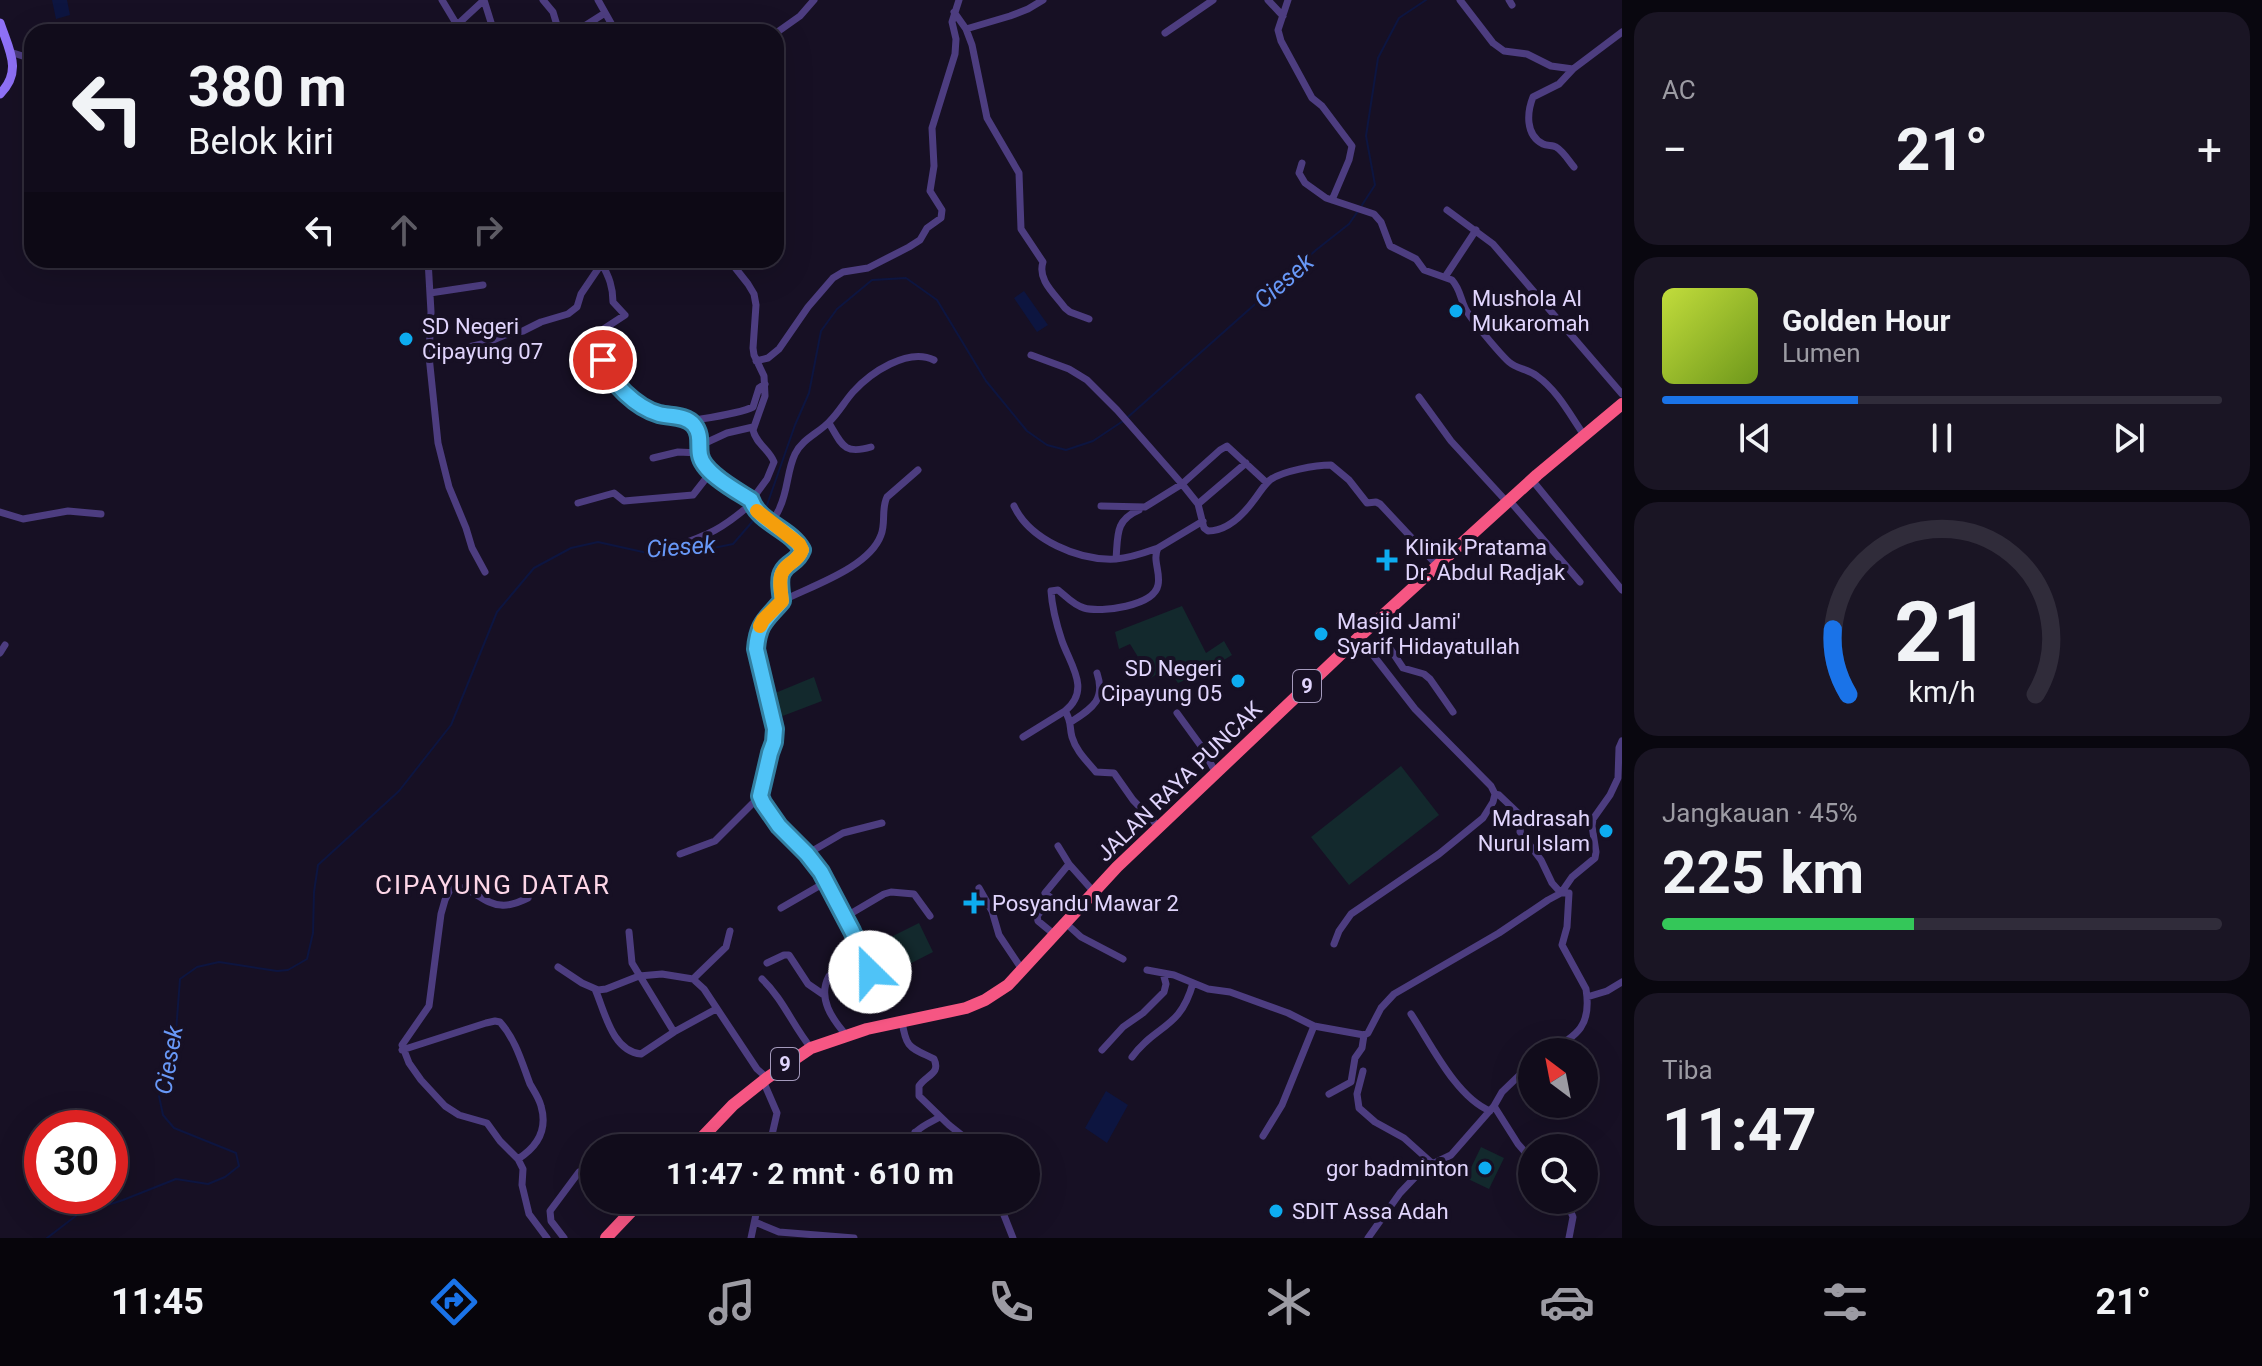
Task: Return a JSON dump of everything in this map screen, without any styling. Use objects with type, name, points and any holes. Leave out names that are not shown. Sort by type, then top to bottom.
[{"type":"highway","name":"JALAN RAYA PUNCAK","points":[[705,1134],[733,1105],[811,1048],[902,1021],[966,1008],[997,993],[1023,971],[1093,891],[1373,623],[1508,501],[1622,404]]},
{"type":"highway","points":[[606,1238],[629,1214]]},
{"type":"street","points":[[442,0],[456,24]]},
{"type":"street","points":[[458,24],[484,0],[492,24]]},
{"type":"street","points":[[543,0],[553,12],[557,24]]},
{"type":"street","points":[[598,0],[611,24]]},
{"type":"street","points":[[784,27],[814,0]]},
{"type":"street","points":[[756,361],[768,358],[779,349],[833,278],[843,272],[864,269],[909,247],[941,218],[942,210],[930,191],[934,166],[932,128],[955,54],[952,22],[959,0]]},
{"type":"street","points":[[966,29],[1028,9],[1043,0]]},
{"type":"street","points":[[1165,33],[1213,0]]},
{"type":"street","points":[[1268,0],[1283,16]]},
{"type":"street","points":[[1288,0],[1279,35],[1315,102],[1322,106],[1352,146],[1335,202]]},
{"type":"street","points":[[1460,0],[1493,43],[1504,51],[1527,54],[1551,66],[1573,69]]},
{"type":"street","points":[[954,12],[966,29],[979,68],[987,118],[1019,173],[1020,220],[1024,235],[1043,262],[1042,277],[1065,308],[1089,319]]},
{"type":"street","points":[[588,24],[605,13]]},
{"type":"street","points":[[0,23],[10,52],[13,77],[0,94]]},
{"type":"street","points":[[1574,167],[1557,147],[1536,139],[1528,121],[1529,107],[1533,97],[1559,84],[1573,69],[1622,32]]},
{"type":"street","points":[[10,52],[24,56]]},
{"type":"street","points":[[1302,163],[1299,173],[1303,180],[1335,202],[1369,211],[1381,222],[1390,246],[1416,259],[1424,270],[1455,283],[1469,315],[1508,361],[1541,379],[1562,402],[1584,435]]},
{"type":"street","points":[[1447,210],[1476,230],[1506,258],[1622,394]]},
{"type":"street","points":[[1445,277],[1476,230]]},
{"type":"street","points":[[428,268],[429,356],[435,427],[449,487],[472,548],[485,572]]},
{"type":"street","points":[[429,356],[486,343],[568,314],[577,307],[598,268]]},
{"type":"street","points":[[605,268],[610,279],[613,302],[625,315],[596,334],[602,346],[605,368],[641,407],[689,421],[695,427],[701,460],[711,472],[793,539],[802,550],[798,560],[783,571],[780,579],[782,601]]},
{"type":"street","points":[[673,547],[725,527],[752,504],[774,462],[770,453],[755,438],[753,427],[763,402],[765,384],[752,340],[756,305],[754,294],[735,268]]},
{"type":"street","points":[[430,293],[483,285]]},
{"type":"street","points":[[1031,355],[1083,377],[1117,410],[1198,504],[1204,528],[1208,531],[1228,525],[1250,506],[1267,483],[1279,476],[1328,465],[1334,466],[1349,480],[1367,503],[1380,504],[1437,565]]},
{"type":"street","points":[[769,522],[780,508],[796,451],[829,423],[858,386],[881,369],[899,361],[913,357],[934,360]]},
{"type":"street","points":[[689,421],[742,412],[753,407],[759,388],[765,384]]},
{"type":"street","points":[[1419,397],[1451,441],[1580,582]]},
{"type":"street","points":[[829,423],[848,450],[871,447]]},
{"type":"street","points":[[653,458],[700,449],[727,433],[753,427]]},
{"type":"street","points":[[1116,559],[1120,525],[1128,515],[1182,484],[1225,447],[1229,447],[1267,483]]},
{"type":"street","points":[[1198,504],[1246,463]]},
{"type":"street","points":[[680,854],[715,841],[760,796],[775,729],[756,649],[763,620],[782,601],[851,568],[874,547],[881,537],[887,497],[918,470]]},
{"type":"street","points":[[578,503],[614,493],[624,501],[689,495],[695,493],[711,472]]},
{"type":"street","points":[[1532,480],[1622,590]]},
{"type":"street","points":[[1014,506],[1022,521],[1051,543],[1096,558],[1132,557],[1158,548],[1203,521]]},
{"type":"street","points":[[1101,506],[1145,507]]},
{"type":"street","points":[[0,512],[23,519],[68,511],[101,514]]},
{"type":"street","points":[[1023,737],[1074,704],[1079,687],[1063,643],[1051,591],[1058,590],[1076,605],[1088,609],[1127,607],[1154,592],[1158,586],[1155,554],[1158,548]]},
{"type":"street","points":[[1373,623],[1403,668],[1424,674],[1453,712]]},
{"type":"street","points":[[1359,637],[1415,709],[1491,786],[1495,794],[1520,815],[1520,832],[1541,860],[1552,883],[1561,893],[1569,893],[1567,927],[1562,945],[1584,983],[1587,997],[1581,1031],[1570,1038]]},
{"type":"street","points":[[0,653],[5,645]]},
{"type":"street","points":[[1071,722],[1098,700],[1101,690],[1097,673]]},
{"type":"street","points":[[1065,711],[1071,722],[1070,733],[1076,748],[1096,772],[1114,773],[1133,800],[1159,827]]},
{"type":"street","points":[[1177,713],[1216,773]]},
{"type":"street","points":[[1147,970],[1208,989],[1230,992],[1274,1007],[1314,1026],[1364,1035],[1394,994],[1561,893],[1572,877],[1595,858],[1593,819],[1618,778],[1622,741]]},
{"type":"street","points":[[1334,944],[1351,914],[1439,854],[1474,826],[1491,807],[1495,794]]},
{"type":"street","points":[[760,796],[764,807],[807,854],[826,882],[861,956],[887,997]]},
{"type":"street","points":[[807,854],[843,833],[882,823]]},
{"type":"street","points":[[1058,846],[1093,891]]},
{"type":"street","points":[[1055,935],[1038,921],[1037,916],[1051,898],[1045,893],[1069,864]]},
{"type":"street","points":[[781,908],[826,882]]},
{"type":"street","points":[[528,898],[509,905],[496,905],[463,887],[451,888],[441,914],[429,1006],[403,1042],[402,1050],[421,1080],[445,1106],[459,1115],[487,1123],[518,1159],[523,1169],[522,1185],[529,1214],[547,1238]]},
{"type":"street","points":[[979,888],[992,911],[999,935],[1023,971]]},
{"type":"street","points":[[845,917],[891,892],[914,894],[930,916]]},
{"type":"street","points":[[1070,927],[1081,937],[1123,959]]},
{"type":"street","points":[[693,979],[726,947],[730,931]]},
{"type":"street","points":[[629,932],[632,963],[674,1032]]},
{"type":"street","points":[[767,963],[789,955],[808,984],[824,995]]},
{"type":"street","points":[[847,1036],[834,1022],[824,995],[826,981],[861,956]]},
{"type":"street","points":[[558,967],[595,989],[606,989],[639,976],[662,974],[693,979],[704,989],[757,1069],[767,1078],[764,1083],[777,1113],[772,1134]]},
{"type":"street","points":[[1102,1050],[1123,1027],[1164,992],[1166,984],[1163,973]]},
{"type":"street","points":[[762,979],[776,994],[811,1048]]},
{"type":"street","points":[[1587,997],[1622,982]]},
{"type":"street","points":[[1132,1057],[1144,1042],[1177,1017],[1186,1005],[1193,983]]},
{"type":"street","points":[[595,989],[616,1038],[631,1052],[641,1054],[716,1009]]},
{"type":"street","points":[[1411,1014],[1459,1086],[1474,1102],[1492,1108],[1518,1144]]},
{"type":"street","points":[[902,1021],[907,1045],[936,1062],[936,1070],[922,1082],[918,1093],[959,1134]]},
{"type":"street","points":[[402,1050],[486,1023],[500,1022],[523,1062],[543,1117],[537,1143],[518,1159]]},
{"type":"street","points":[[1263,1136],[1282,1105],[1314,1026]]},
{"type":"street","points":[[1329,1094],[1351,1082],[1355,1058],[1363,1046],[1364,1035]]},
{"type":"street","points":[[1363,1071],[1357,1094],[1359,1108],[1375,1122],[1404,1138],[1433,1164]]},
{"type":"street","points":[[1368,1238],[1400,1193],[1419,1173],[1451,1155],[1518,1077]]},
{"type":"street","points":[[915,1132],[940,1117]]},
{"type":"street","points":[[564,1238],[551,1221],[550,1211],[579,1172]]},
{"type":"street","points":[[751,1238],[756,1214]]},
{"type":"street","points":[[1004,1214],[1013,1238]]},
{"type":"street","points":[[1569,1238],[1572,1214]]},
{"type":"street","points":[[755,1222],[779,1232],[854,1238]]},
{"type":"green space","points":[[1182,606],[1206,653],[1224,641],[1232,655],[1178,683],[1167,667],[1151,678],[1130,644],[1119,649],[1115,632]]},
{"type":"green space","points":[[814,677],[822,701],[780,717],[775,702],[771,703],[768,696]]},
{"type":"green space","points":[[1401,766],[1439,815],[1349,885],[1311,837]]},
{"type":"green space","points":[[919,923],[933,952],[892,973],[877,944]]},
{"type":"green space","name":"gor badminton","points":[[1481,1147],[1504,1158],[1489,1189],[1466,1178]]},
{"type":"shaded area","points":[[52,0],[67,0],[70,15],[56,19]]},
{"type":"shaded area","points":[[1024,291],[1048,325],[1037,332],[1014,298]]},
{"type":"shaded area","points":[[1106,1091],[1128,1105],[1107,1143],[1085,1128]]},
{"type":"waterway","name":"Ciesek","points":[[1362,205],[1375,185],[1366,136],[1378,58],[1399,18],[1426,0]]},
{"type":"waterway","name":"Ciesek","points":[[1128,417],[1349,224],[1358,211]]},
{"type":"waterway","name":"Ciesek","points":[[763,510],[809,393],[821,331],[837,309],[872,280],[906,278],[937,300],[986,381],[1027,431],[1047,445],[1066,450],[1093,441],[1123,421]]},
{"type":"waterway","name":"Ciesek","points":[[47,1238],[77,1215],[176,1179],[208,1184],[225,1177],[239,1166],[236,1153],[174,1128],[163,1115],[159,1096],[174,1058],[180,979],[197,967],[219,962],[277,971],[288,970],[307,959],[313,933],[318,865],[399,791],[451,725],[497,612],[534,568],[571,548],[598,542],[652,554],[694,552],[733,544],[759,514]]},
{"type":"slow traffic","points":[[757,511],[799,544],[802,550],[798,560],[783,571],[780,579],[782,601],[760,626]]},
{"type":"place","name":"Mushola Al Mukaromah","points":[[1456,311]]},
{"type":"place","name":"SD Negeri Cipayung 07","points":[[406,339]]},
{"type":"place","name":"Klinik Pratama Dr. Abdul Radjak","points":[[1387,560]]},
{"type":"place","name":"Masjid Jami' Syarif Hidayatullah","points":[[1321,634]]},
{"type":"place","name":"SD Negeri Cipayung 05","points":[[1238,681]]},
{"type":"place","name":"Madrasah Nurul Islam","points":[[1606,831]]},
{"type":"place","name":"Posyandu Mawar 2","points":[[974,903]]},
{"type":"place","name":"gor badminton","points":[[1485,1168]]},
{"type":"place","name":"SDIT Assa Adah","points":[[1276,1211]]},
{"type":"district","name":"CIPAYUNG DATAR","points":[[493,885]]},
{"type":"route","points":[[603,360],[605,368],[641,407],[663,415],[681,417],[694,424],[700,439],[701,460],[711,472],[751,500],[751,504],[767,520],[799,544],[802,550],[798,560],[783,571],[780,579],[782,601],[758,629],[756,649],[775,729],[760,796],[764,807],[779,826],[821,872],[870,972]]}]
